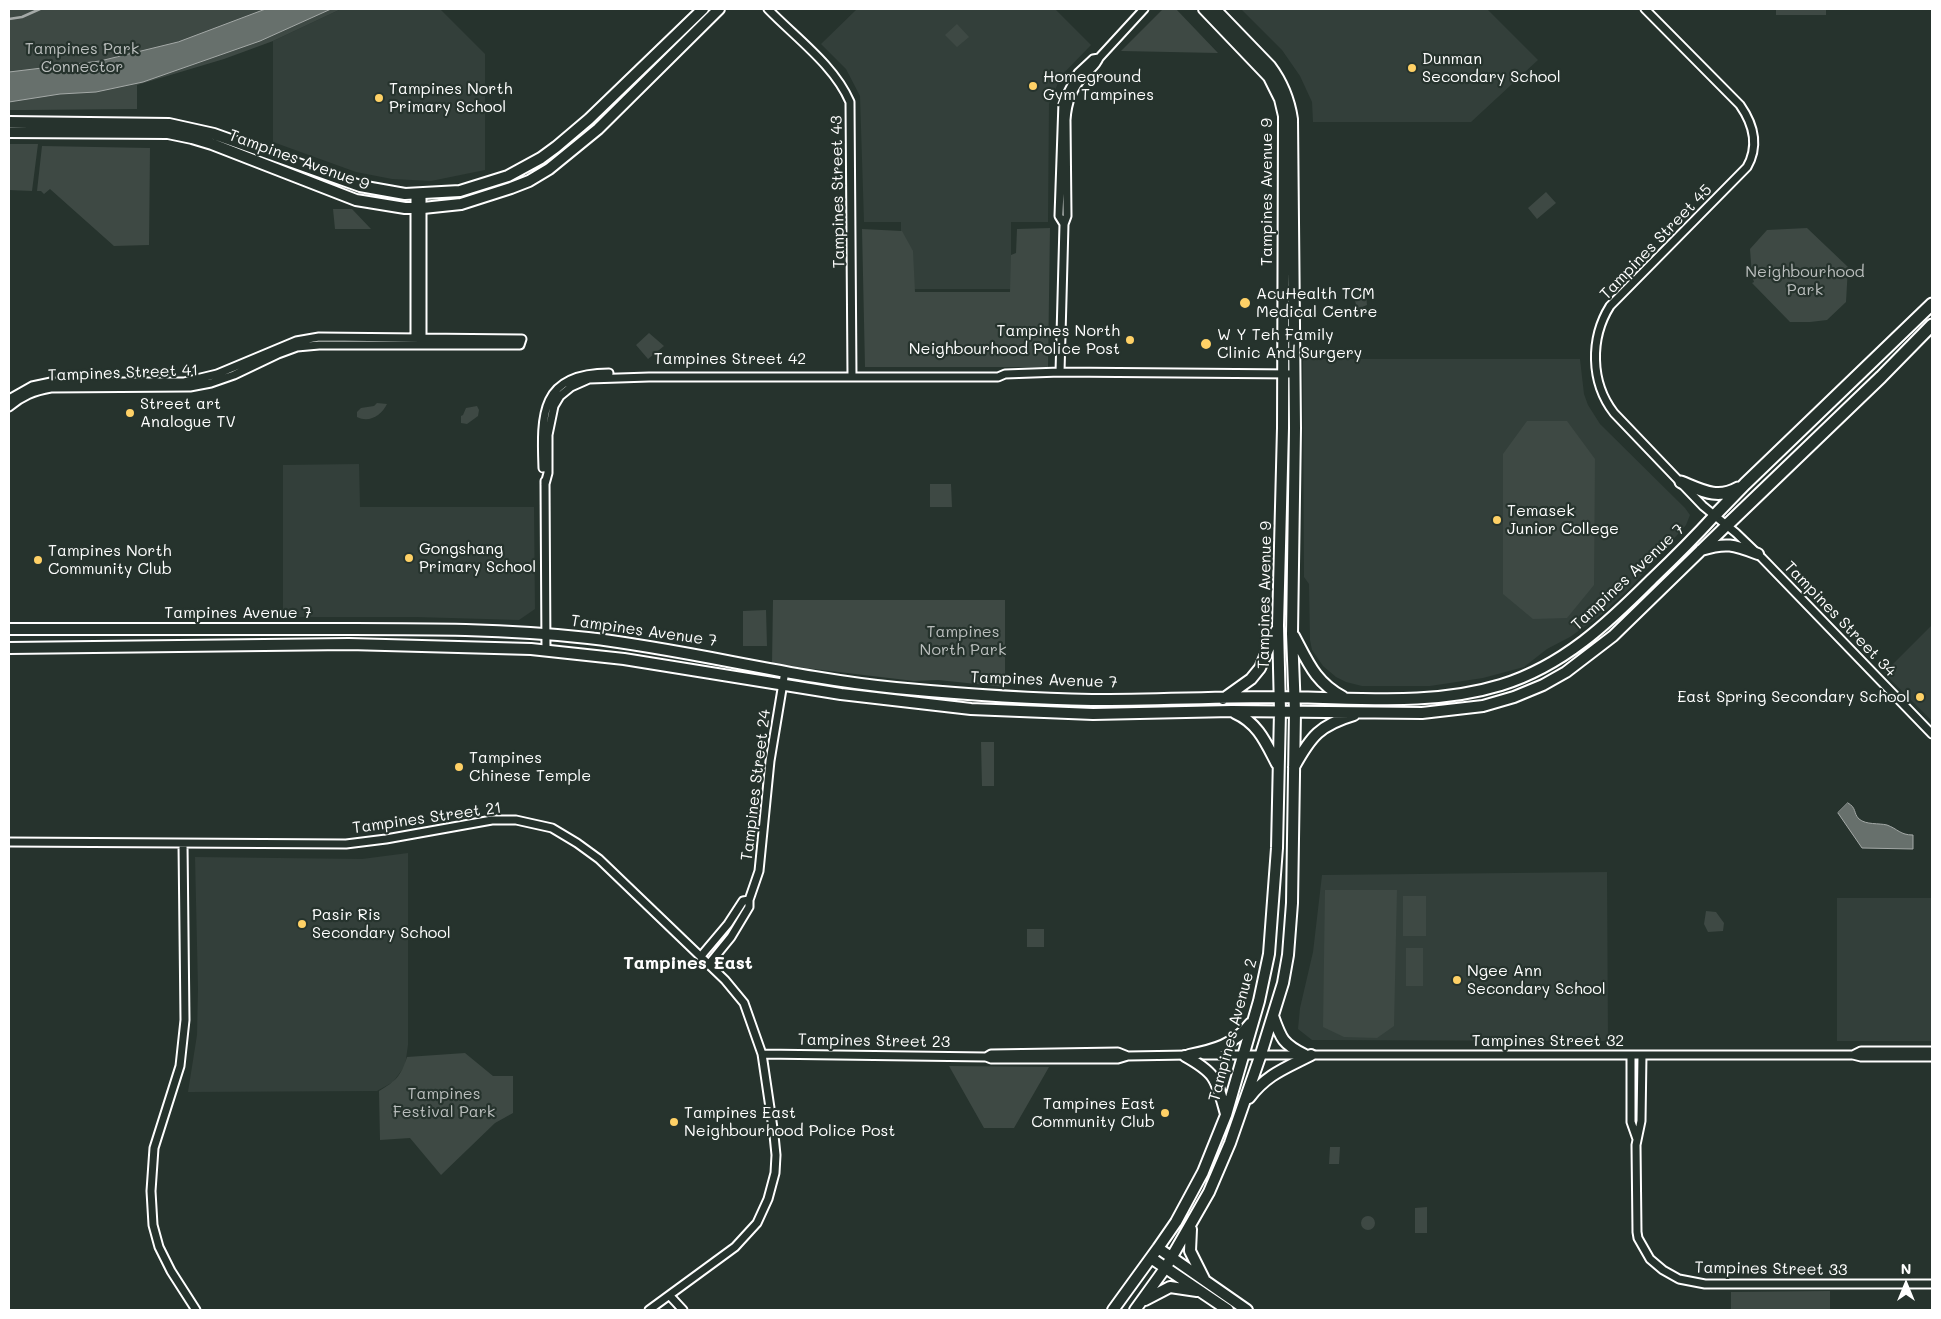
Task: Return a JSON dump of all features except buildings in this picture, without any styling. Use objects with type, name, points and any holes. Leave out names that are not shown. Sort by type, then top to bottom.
[{"type":"main road","name":"Tampines Avenue 9","points":[[9,122],[169,124],[195,128],[360,186],[392,193],[419,194],[460,190],[508,176],[541,158],[589,119],[702,9]]},
{"type":"main road","name":"Tampines Avenue 9","points":[[9,132],[148,132],[192,138],[356,200],[391,207],[419,208],[461,204],[493,195],[529,181],[549,169],[598,129],[719,9]]},
{"type":"main road","name":"Tampines Avenue 9","points":[[1204,9],[1269,77],[1280,99],[1284,116],[1282,498],[1278,625],[1280,697]]},
{"type":"main road","name":"Tampines Avenue 9","points":[[1215,9],[1278,76],[1290,105],[1292,119],[1294,374],[1292,634],[1294,697]]},
{"type":"main road","name":"Tampines Avenue 7","points":[[9,629],[433,629],[546,634],[627,643],[893,688],[1039,698],[1223,699],[1294,697],[1346,699],[1427,698],[1457,695],[1506,684],[1540,670],[1574,649],[1602,627],[1745,484],[1932,304]]},
{"type":"main road","name":"Tampines Avenue 7","points":[[9,648],[379,644],[546,651],[624,659],[898,702],[971,709],[1093,714],[1232,711],[1422,712],[1483,706],[1514,696],[1566,672],[1613,636],[1881,377],[1932,325]]},
{"type":"main road","points":[[1681,482],[1710,494],[1725,494],[1745,484]]},
{"type":"main road","points":[[1700,550],[1722,544],[1735,546],[1758,554]]},
{"type":"main road","points":[[1223,699],[1250,679],[1260,668],[1278,625]]},
{"type":"main road","points":[[1292,634],[1318,679],[1329,690],[1346,699]]},
{"type":"main road","name":"Tampines Avenue 2","points":[[1113,1310],[1152,1258],[1193,1190],[1226,1115],[1254,1018],[1269,954],[1276,848],[1280,697]]},
{"type":"main road","name":"Tampines Avenue 2","points":[[1137,1307],[1166,1267],[1192,1225],[1215,1177],[1262,1054],[1283,983],[1288,955],[1292,903],[1294,697]]},
{"type":"main road","points":[[1232,711],[1250,720],[1267,743],[1277,765]]},
{"type":"main road","points":[[1294,768],[1313,737],[1326,725],[1366,712]]},
{"type":"main road","points":[[1273,1016],[1288,1046],[1308,1055]]},
{"type":"main road","points":[[1187,1056],[1215,1050],[1232,1042],[1243,1034],[1254,1018]]},
{"type":"main road","points":[[1243,1106],[1259,1086],[1276,1072],[1308,1055]]},
{"type":"main road","points":[[1187,1056],[1210,1072],[1215,1079],[1226,1115]]},
{"type":"main road","points":[[1192,1225],[1190,1251],[1206,1282]]},
{"type":"main road","points":[[1158,1248],[1247,1310]]},
{"type":"main road","points":[[1152,1258],[1228,1310]]},
{"type":"main road","points":[[1137,1307],[1156,1293],[1170,1288],[1202,1292]]},
{"type":"street","name":"Tampines Street 43","points":[[768,9],[834,74],[850,102],[852,375]]},
{"type":"street","points":[[1060,372],[1064,224],[1059,216],[1063,102],[1078,73],[1093,59],[1100,58],[1144,9]]},
{"type":"street","name":"Tampines Street 45","points":[[1645,9],[1740,105],[1751,123],[1754,139],[1752,159],[1747,168],[1685,232],[1617,298],[1606,313],[1599,331],[1595,353],[1596,366],[1599,384],[1610,408],[1703,506],[1727,525]]},
{"type":"street","points":[[419,194],[419,342]]},
{"type":"street","name":"Tampines Street 41","points":[[9,399],[32,386],[51,382],[184,382],[217,374],[277,351],[297,347],[319,345],[419,342],[522,339],[520,345],[419,342]]},
{"type":"street","name":"Tampines Street 41","points":[[9,407],[33,391],[52,388],[190,387],[211,383],[234,375],[277,351]]},
{"type":"street","name":"Tampines Street 42","points":[[546,651],[545,484],[542,436],[545,409],[555,391],[574,377],[593,373],[852,375],[1060,372],[1282,374]]},
{"type":"street","points":[[1282,374],[1294,374]]},
{"type":"street","name":"Tampines Street 34","points":[[1727,525],[1758,554],[1932,734]]},
{"type":"street","name":"Tampines Street 24","points":[[709,964],[733,934],[749,907],[749,900],[759,871],[770,761],[785,671]]},
{"type":"street","name":"Tampines Street 21","points":[[9,842],[346,844],[386,839],[492,820],[516,820],[539,824],[562,833],[599,860],[732,986],[744,1003],[762,1054],[776,1155],[775,1173],[768,1199],[757,1223],[735,1247],[649,1310]]},
{"type":"street","points":[[183,844],[185,1020],[180,1066],[154,1148],[151,1191],[153,1225],[159,1247],[171,1271],[196,1310]]},
{"type":"street","name":"Tampines Street 24","points":[[701,956],[728,924],[742,901],[749,900]]},
{"type":"street","name":"Tampines Street 32","points":[[1853,1055],[1861,1051],[1932,1051]]},
{"type":"street","name":"Tampines Street 23","points":[[762,1054],[986,1057],[991,1054],[1118,1059],[1128,1056],[1244,1054]]},
{"type":"street","name":"Tampines Street 32","points":[[1244,1054],[1853,1055],[1862,1057],[1932,1057]]},
{"type":"street","name":"Tampines Street 33","points":[[1631,1055],[1631,1122],[1637,1139]]},
{"type":"street","name":"Tampines Street 33","points":[[1642,1055],[1641,1121],[1637,1139],[1637,1232],[1642,1246],[1655,1265],[1671,1275],[1686,1281],[1705,1284],[1932,1284]]},
{"type":"street","points":[[670,1296],[683,1310]]},
{"type":"shaded area","points":[[266,9],[331,9],[260,41],[143,82],[96,92],[60,94],[9,102],[9,72],[100,61],[178,42]]},
{"type":"shaded area","name":"Tampines North Primary School","points":[[341,9],[440,9],[485,54],[485,170],[431,181],[392,179],[356,172],[273,142],[273,41]]},
{"type":"shaded area","points":[[857,9],[1055,9],[1091,45],[1061,76],[1049,104],[1048,222],[1011,222],[1011,289],[901,289],[901,222],[864,222],[860,96],[846,69],[821,44]]},
{"type":"shaded area","name":"Dunman Secondary School","points":[[1241,9],[1487,9],[1538,60],[1471,122],[1313,122],[1312,102],[1300,76],[1282,50]]},
{"type":"shaded area","name":"Temasek Junior College","points":[[1305,359],[1580,359],[1584,394],[1588,405],[1600,424],[1685,508],[1690,515],[1686,525],[1631,587],[1601,615],[1570,637],[1547,649],[1524,667],[1483,678],[1430,686],[1362,686],[1346,682],[1336,677],[1323,666],[1312,650],[1310,640],[1309,584],[1304,577],[1303,361]]},
{"type":"shaded area","name":"Gongshang Primary School","points":[[359,464],[360,507],[534,507],[535,609],[519,620],[416,617],[283,617],[283,465]]},
{"type":"shaded area","name":"East Spring Secondary School","points":[[1932,625],[1932,721],[1884,673]]},
{"type":"shaded area","points":[[1848,803],[1862,821],[1887,825],[1902,833],[1913,835],[1913,849],[1862,848],[1838,813]]},
{"type":"shaded area","name":"Pasir Ris Secondary School","points":[[408,853],[408,1045],[405,1066],[393,1082],[377,1091],[188,1092],[197,1035],[198,989],[195,857],[362,859]]},
{"type":"shaded area","name":"Ngee Ann Secondary School","points":[[1607,872],[1608,1041],[1312,1040],[1298,1029],[1300,1008],[1313,952],[1322,875]]},
{"type":"shaded area","points":[[1837,898],[1932,898],[1932,1041],[1837,1041]]},
{"type":"green space","name":"Tampines Park Connector","points":[[9,9],[341,9],[273,41],[224,59],[137,85],[137,109],[9,110]]},
{"type":"green space","points":[[1163,9],[1176,9],[1218,53],[1121,51]]},
{"type":"green space","points":[[1776,9],[1826,9],[1826,15],[1776,15]]},
{"type":"green space","points":[[957,24],[969,37],[957,47],[945,35]]},
{"type":"green space","points":[[9,144],[38,144],[32,191],[9,190]]},
{"type":"green space","points":[[42,146],[150,148],[149,245],[114,246],[50,189],[44,194],[41,191],[37,191]]},
{"type":"green space","points":[[1546,192],[1556,203],[1537,219],[1528,208]]},
{"type":"green space","points":[[333,209],[352,209],[371,229],[335,229]]},
{"type":"green space","points":[[1050,228],[1048,367],[865,367],[862,229],[902,231],[913,251],[915,292],[1010,292],[1011,255],[1016,253],[1017,229]]},
{"type":"green space","name":"Neighbourhood Park","points":[[1807,228],[1848,267],[1846,302],[1827,320],[1790,322],[1752,283],[1754,282],[1750,249],[1767,230]]},
{"type":"green space","points":[[1366,294],[1367,305],[1357,309],[1354,296]]},
{"type":"green space","points":[[649,333],[664,346],[648,359],[636,345]]},
{"type":"green space","points":[[377,403],[387,404],[378,415],[370,419],[357,417],[357,412],[361,408],[374,406]]},
{"type":"green space","points":[[477,406],[479,410],[478,416],[467,424],[461,423],[461,416],[466,408]]},
{"type":"green space","points":[[1527,421],[1567,421],[1595,459],[1594,585],[1567,618],[1533,619],[1503,594],[1503,454]]},
{"type":"green space","points":[[930,484],[951,484],[952,507],[930,507]]},
{"type":"green space","name":"Tampines North Park","points":[[773,600],[1005,600],[1005,687],[938,680],[914,681],[772,664]]},
{"type":"green space","points":[[766,610],[767,646],[743,646],[743,611]]},
{"type":"green space","points":[[981,742],[994,742],[994,786],[982,786]]},
{"type":"green space","points":[[1325,890],[1397,890],[1394,1026],[1377,1038],[1344,1037],[1323,1027]]},
{"type":"green space","points":[[1403,896],[1426,896],[1426,936],[1403,936]]},
{"type":"green space","points":[[1706,911],[1716,912],[1724,923],[1723,931],[1708,932],[1704,924]]},
{"type":"green space","points":[[1027,929],[1044,929],[1044,947],[1027,947]]},
{"type":"green space","points":[[1406,948],[1423,948],[1423,986],[1406,986]]},
{"type":"green space","name":"Tampines Festival Park","points":[[465,1053],[493,1076],[513,1076],[513,1113],[495,1123],[441,1175],[410,1138],[380,1140],[379,1091],[397,1077],[407,1057]]},
{"type":"green space","points":[[949,1066],[1049,1067],[1014,1128],[984,1128]]},
{"type":"green space","points":[[1330,1147],[1340,1147],[1339,1164],[1329,1164]]},
{"type":"green space","points":[[1427,1207],[1427,1233],[1415,1233],[1415,1208]]},
{"type":"green space","points":[[1368,1216],[1373,1218],[1375,1223],[1373,1228],[1368,1230],[1363,1228],[1361,1223],[1363,1218]]},
{"type":"green space","points":[[1830,1291],[1830,1310],[1731,1310],[1731,1292]]},
{"type":"waterway","points":[[9,19],[22,17],[40,9]]},
{"type":"place","name":"Dunman Secondary School","points":[[1412,68]]},
{"type":"place","name":"Homeground Gym Tampines","points":[[1033,86]]},
{"type":"place","name":"Tampines North Primary School","points":[[379,98]]},
{"type":"place","name":"AcuHealth TCM Medical Centre","points":[[1245,303]]},
{"type":"place","name":"Tampines North Neighbourhood Police Post","points":[[1130,340]]},
{"type":"place","name":"W Y Teh Family Clinic And Surgery","points":[[1206,344]]},
{"type":"place","name":"Street art Analogue TV","points":[[130,413]]},
{"type":"place","name":"Temasek Junior College","points":[[1497,520]]},
{"type":"place","name":"Gongshang Primary School","points":[[409,558]]},
{"type":"place","name":"Tampines North Community Club","points":[[38,560]]},
{"type":"place","name":"East Spring Secondary School","points":[[1920,697]]},
{"type":"place","name":"Tampines Chinese Temple","points":[[459,767]]},
{"type":"place","name":"Pasir Ris Secondary School","points":[[302,924]]},
{"type":"place","name":"Ngee Ann Secondary School","points":[[1457,980]]},
{"type":"place","name":"Tampines East Community Club","points":[[1165,1113]]},
{"type":"place","name":"Tampines East Neighbourhood Police Post","points":[[674,1122]]},
{"type":"district","name":"Tampines East","points":[[688,963]]}]
